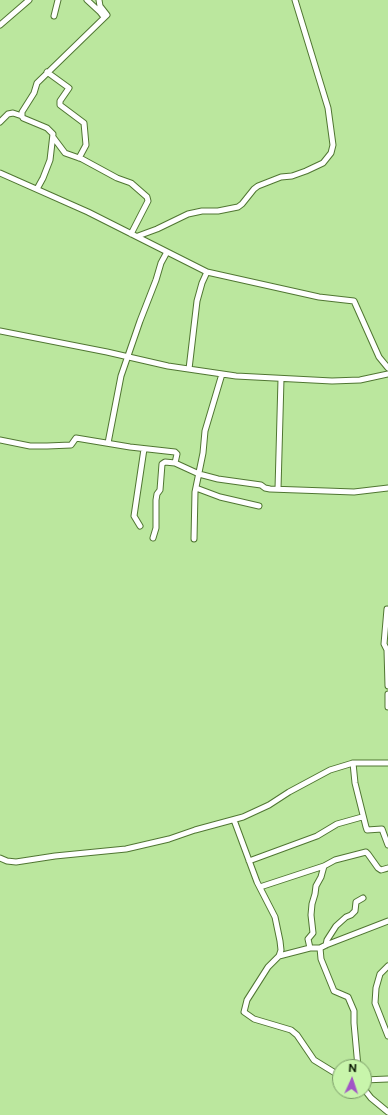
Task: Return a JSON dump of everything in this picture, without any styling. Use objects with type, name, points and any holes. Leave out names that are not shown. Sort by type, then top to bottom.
[{"type":"street","points":[[0,25],[29,0]]},
{"type":"street","points":[[54,16],[58,0]]},
{"type":"street","points":[[87,0],[104,17]]},
{"type":"street","points":[[138,236],[188,214],[238,207],[258,186],[276,179],[306,171],[323,163],[331,153],[333,145],[328,108],[295,0]]},
{"type":"street","points":[[22,116],[24,108],[34,93],[37,83],[107,15],[100,6],[99,1]]},
{"type":"street","points":[[47,72],[69,88],[60,101],[60,105],[84,124],[86,145],[79,158]]},
{"type":"street","points":[[0,122],[8,114],[14,113],[22,116],[51,131],[53,137],[65,153],[79,158],[117,178],[131,183],[147,197],[148,201],[131,234]]},
{"type":"street","points":[[37,189],[44,178],[50,160],[53,137]]},
{"type":"street","points":[[0,173],[88,212],[207,272],[319,297],[354,301],[379,357],[388,368]]},
{"type":"street","points":[[108,443],[121,376],[161,263],[167,252]]},
{"type":"street","points":[[189,369],[197,301],[207,272]]},
{"type":"street","points":[[0,331],[107,352],[168,366],[248,377],[346,381],[360,380],[388,374]]},
{"type":"street","points":[[194,539],[194,496],[203,454],[205,431],[222,374]]},
{"type":"street","points":[[278,489],[281,379]]},
{"type":"street","points":[[0,440],[30,446],[41,446],[71,445],[76,438],[144,449],[175,452],[177,454],[175,463]]},
{"type":"street","points":[[140,526],[134,516],[144,449]]},
{"type":"street","points":[[153,538],[156,528],[156,500],[157,494],[160,490],[162,464],[165,462],[175,463],[199,474],[218,479],[260,485],[265,488],[354,492],[388,488]]},
{"type":"street","points":[[196,488],[226,499],[259,506]]},
{"type":"street","points":[[387,609],[384,644],[387,650],[388,686]]},
{"type":"street","points":[[388,694],[388,708]]},
{"type":"street","points":[[353,763],[355,783],[362,809],[362,817],[367,830],[382,829],[388,845]]},
{"type":"street","points":[[0,858],[7,861],[16,862],[55,856],[126,849],[169,839],[194,830],[234,820],[269,805],[289,792],[330,770],[353,763],[388,763]]},
{"type":"street","points":[[248,861],[318,836],[337,824],[362,817]]},
{"type":"street","points":[[234,820],[248,861],[275,917],[281,950],[279,956],[268,967],[247,1000],[244,1012],[254,1019],[292,1030],[314,1060],[332,1071]]},
{"type":"street","points":[[260,887],[324,866],[335,860],[366,852],[378,868],[381,870],[388,868]]},
{"type":"street","points":[[310,948],[308,939],[313,933],[311,915],[312,904],[316,886],[321,877],[324,866]]},
{"type":"street","points":[[326,945],[327,940],[336,926],[355,911],[356,902],[362,898]]},
{"type":"street","points":[[279,956],[310,948],[320,948],[388,921]]},
{"type":"street","points":[[320,948],[321,959],[334,991],[348,997],[354,1011],[357,1059]]},
{"type":"street","points":[[388,966],[380,974],[376,988],[375,1003],[386,1023],[388,1036]]},
{"type":"street","points":[[372,1079],[388,1078]]},
{"type":"street","points":[[372,1099],[388,1112]]}]
